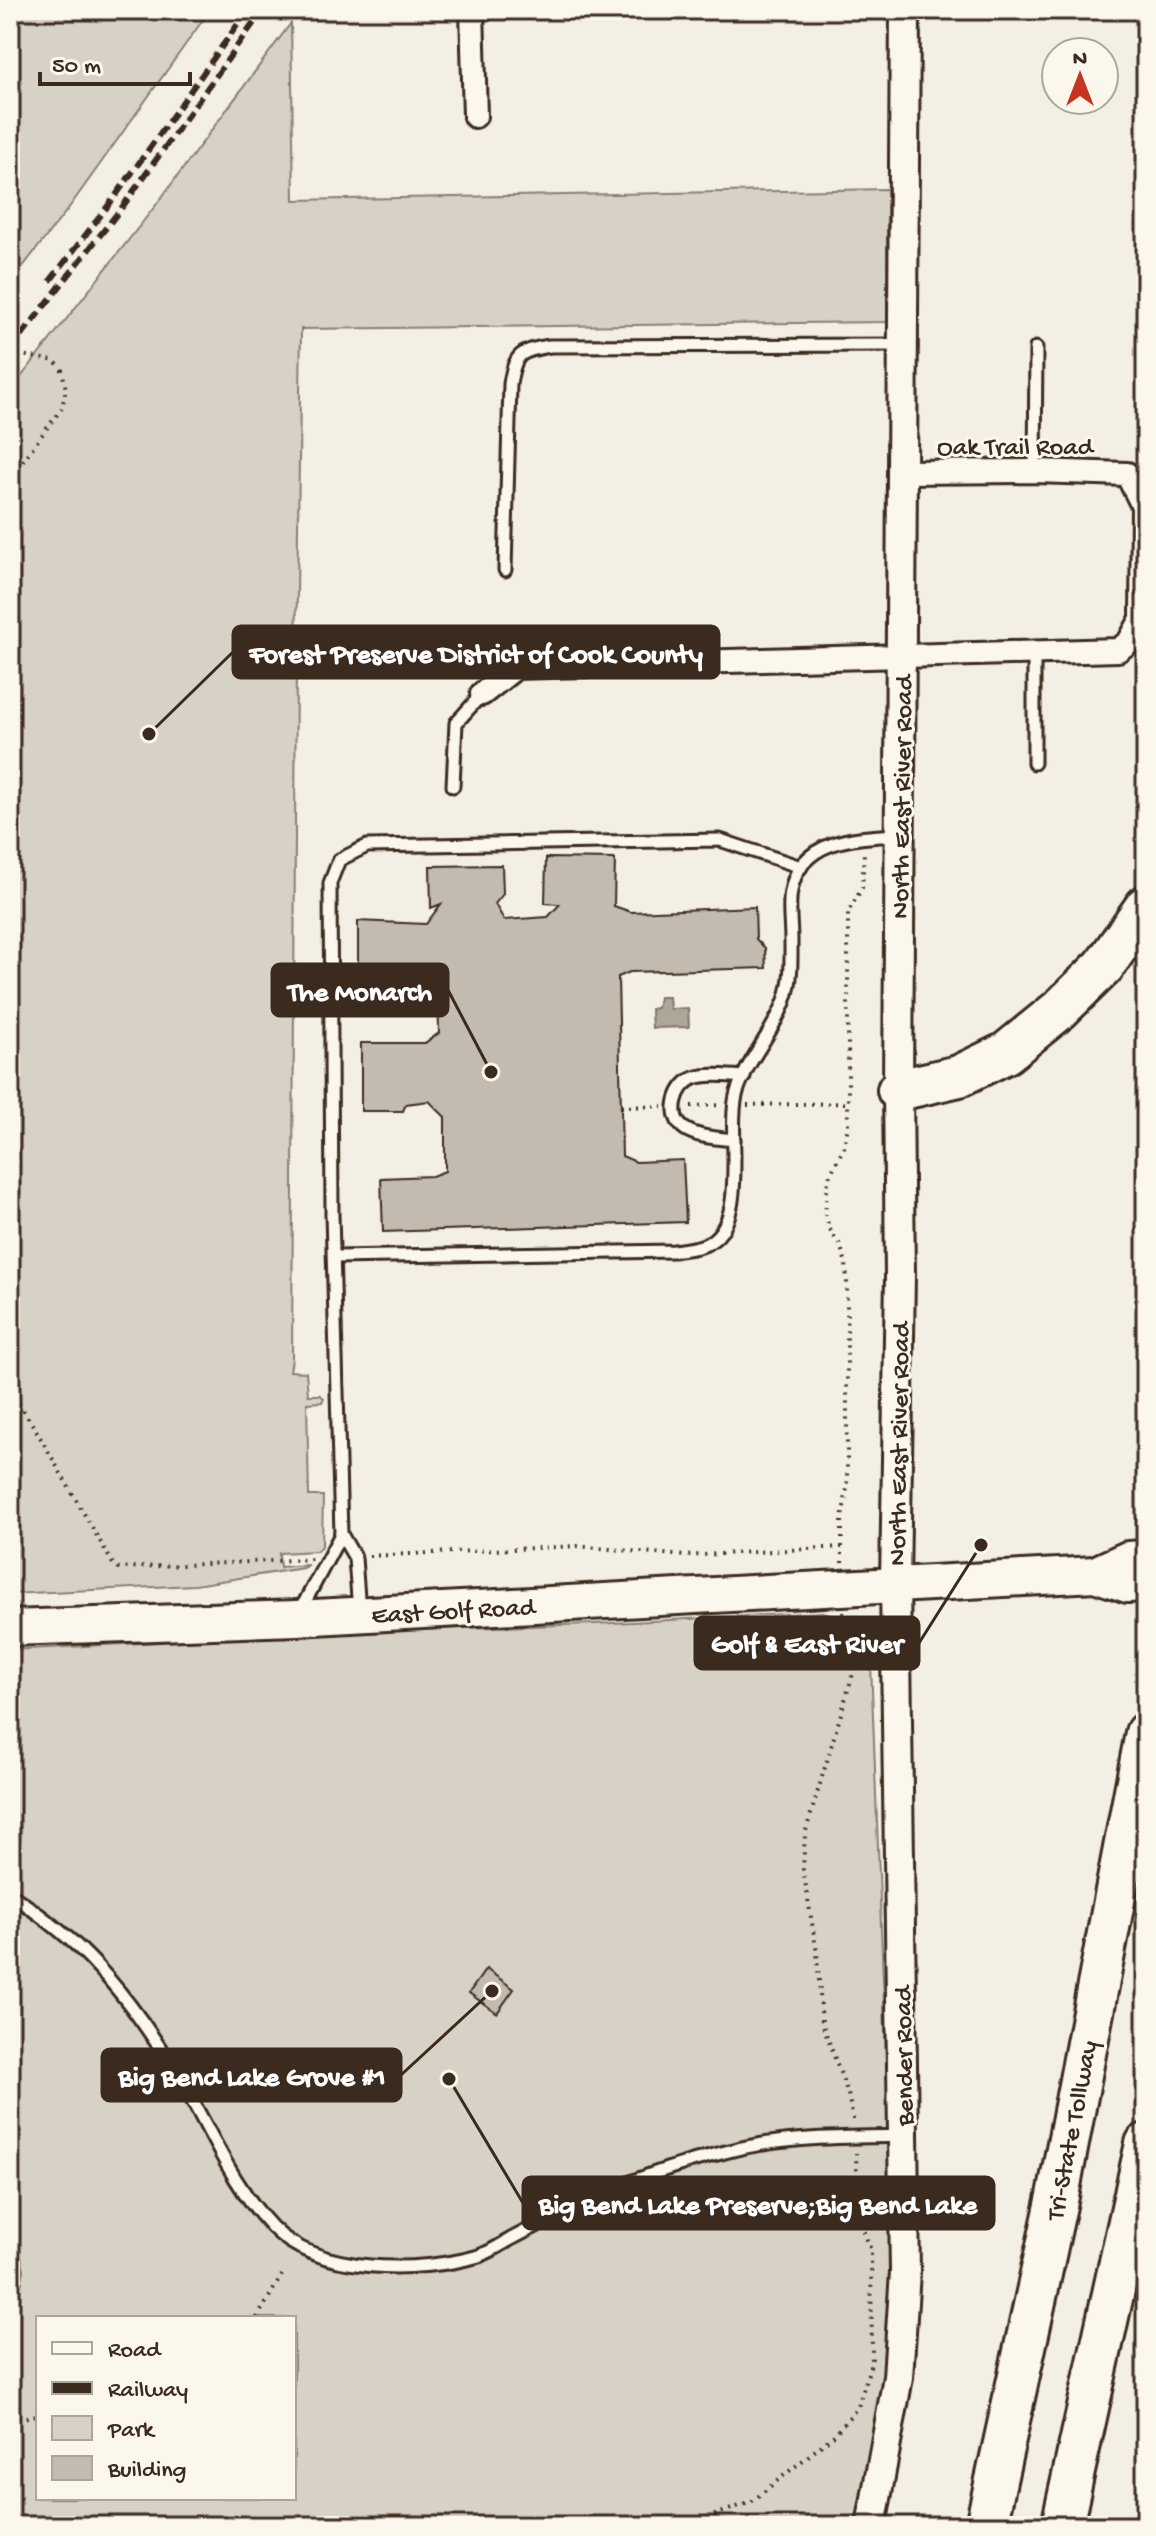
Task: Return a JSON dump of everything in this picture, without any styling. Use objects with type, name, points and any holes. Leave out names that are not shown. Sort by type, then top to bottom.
[{"type":"highway","points":[[898,1090],[959,1076],[1006,1053],[1059,1010],[1104,966],[1146,906]]},
{"type":"highway","name":"Tri-State Tollway","points":[[986,2526],[1058,2196],[1146,1733]]},
{"type":"highway","points":[[1062,2526],[1146,2144]]},
{"type":"main road","points":[[1095,1574],[1128,1559],[1146,1558]]},
{"type":"main road","name":"East Golf Road","points":[[10,1628],[297,1618],[1095,1574]]},
{"type":"main road","points":[[1095,1574],[1128,1585],[1146,1584]]},
{"type":"street","points":[[472,10],[475,116]]},
{"type":"street","name":"North East River Road","points":[[895,1583],[900,1276],[898,1090],[905,10]]},
{"type":"street","name":"Oak Trail Road","points":[[902,472],[1127,474],[1143,506],[1142,619],[1129,642],[1118,650],[1034,653]]},
{"type":"street","points":[[482,694],[516,667],[1034,653]]},
{"type":"street","name":"Bender Road","points":[[871,2526],[898,2377],[905,2272],[895,1583]]},
{"type":"lane","points":[[505,570],[510,384],[518,355],[550,346],[902,345]]},
{"type":"lane","points":[[1035,471],[1036,348]]},
{"type":"lane","points":[[1034,653],[1034,763]]},
{"type":"lane","points":[[453,786],[456,723],[482,694]]},
{"type":"lane","points":[[335,1257],[674,1251],[705,1245],[722,1230],[732,1207],[736,1094],[785,1001],[791,972],[791,890],[801,867],[815,852],[837,841],[900,835]]},
{"type":"lane","points":[[360,1614],[355,1558],[341,1534],[332,1214],[330,883],[339,860],[367,846],[720,840],[801,867]]},
{"type":"lane","points":[[734,1140],[688,1132],[678,1124],[676,1100],[680,1088],[689,1080],[703,1075],[744,1077]]},
{"type":"lane","points":[[297,1618],[341,1534]]},
{"type":"lane","points":[[10,1894],[39,1913],[98,1966],[180,2080],[249,2201],[275,2229],[298,2247],[324,2255],[373,2268],[420,2266],[481,2255],[590,2200],[661,2172],[729,2151],[787,2139],[903,2136]]},
{"type":"path","points":[[10,353],[55,361],[62,370],[66,389],[62,408],[10,478]]},
{"type":"path","points":[[376,1556],[577,1546],[685,1556],[842,1547],[842,1518],[847,1489],[847,1283],[846,1263],[840,1245],[829,1228],[826,1197],[828,1179],[844,1147],[848,1126],[848,912],[862,888],[863,865]]},
{"type":"path","points":[[10,1390],[44,1442],[113,1564],[119,1568],[315,1559]]},
{"type":"path","points":[[843,1617],[852,1677],[805,1834],[803,1869],[817,1953],[822,2023],[848,2094],[855,2126]]},
{"type":"path","points":[[684,2526],[751,2502],[833,2436],[858,2407],[872,2360],[871,2250],[858,2217],[856,2149]]},
{"type":"path","points":[[258,2316],[282,2275]]},
{"type":"path","points":[[10,2420],[36,2415]]},
{"type":"green space","points":[[10,10],[210,10],[68,209],[10,283]]},
{"type":"green space","points":[[291,23],[294,200],[887,189],[887,322],[301,329],[290,1371],[306,1372],[308,1395],[324,1398],[322,1402],[307,1403],[309,1496],[323,1496],[322,1545],[317,1551],[279,1553],[280,1567],[308,1565],[303,1568],[195,1585],[10,1594],[10,391],[156,205]]},
{"type":"green space","points":[[823,1612],[850,1623],[861,1635],[871,1663],[892,2217],[891,2302],[884,2378],[860,2526],[10,2526],[10,1650]]},
{"type":"shaded area","points":[[659,997],[669,997],[670,1009],[688,1008],[689,1027],[652,1028],[651,1009],[657,1008]]},
{"type":"shaded area","points":[[10,2210],[24,2270],[17,2303],[10,2308]]},
{"type":"building","points":[[546,858],[615,859],[614,906],[631,912],[755,907],[756,939],[765,948],[766,968],[630,972],[618,977],[622,1156],[636,1162],[683,1160],[686,1222],[383,1232],[381,1178],[432,1176],[445,1171],[445,1117],[429,1101],[406,1104],[403,1111],[361,1111],[361,1043],[425,1043],[439,1033],[438,988],[425,975],[404,985],[358,986],[358,921],[426,924],[441,904],[431,908],[430,866],[502,865],[503,894],[495,904],[504,920],[548,917],[560,904],[545,903]]},
{"type":"building","points":[[486,1969],[514,1989],[497,2013],[469,1993]]},
{"type":"railway","points":[[50,281],[114,198],[248,10]]},
{"type":"railway","points":[[10,350],[123,206],[263,10]]},
{"type":"place","name":"Forest Preserve District of Cook County","points":[[149,734]]},
{"type":"place","name":"The Monarch","points":[[491,1072]]},
{"type":"place","name":"Golf & East River","points":[[981,1545]]},
{"type":"place","name":"Big Bend Lake Grove #1","points":[[492,1991]]},
{"type":"place","name":"Big Bend Lake Preserve;Big Bend Lake","points":[[449,2079]]}]
